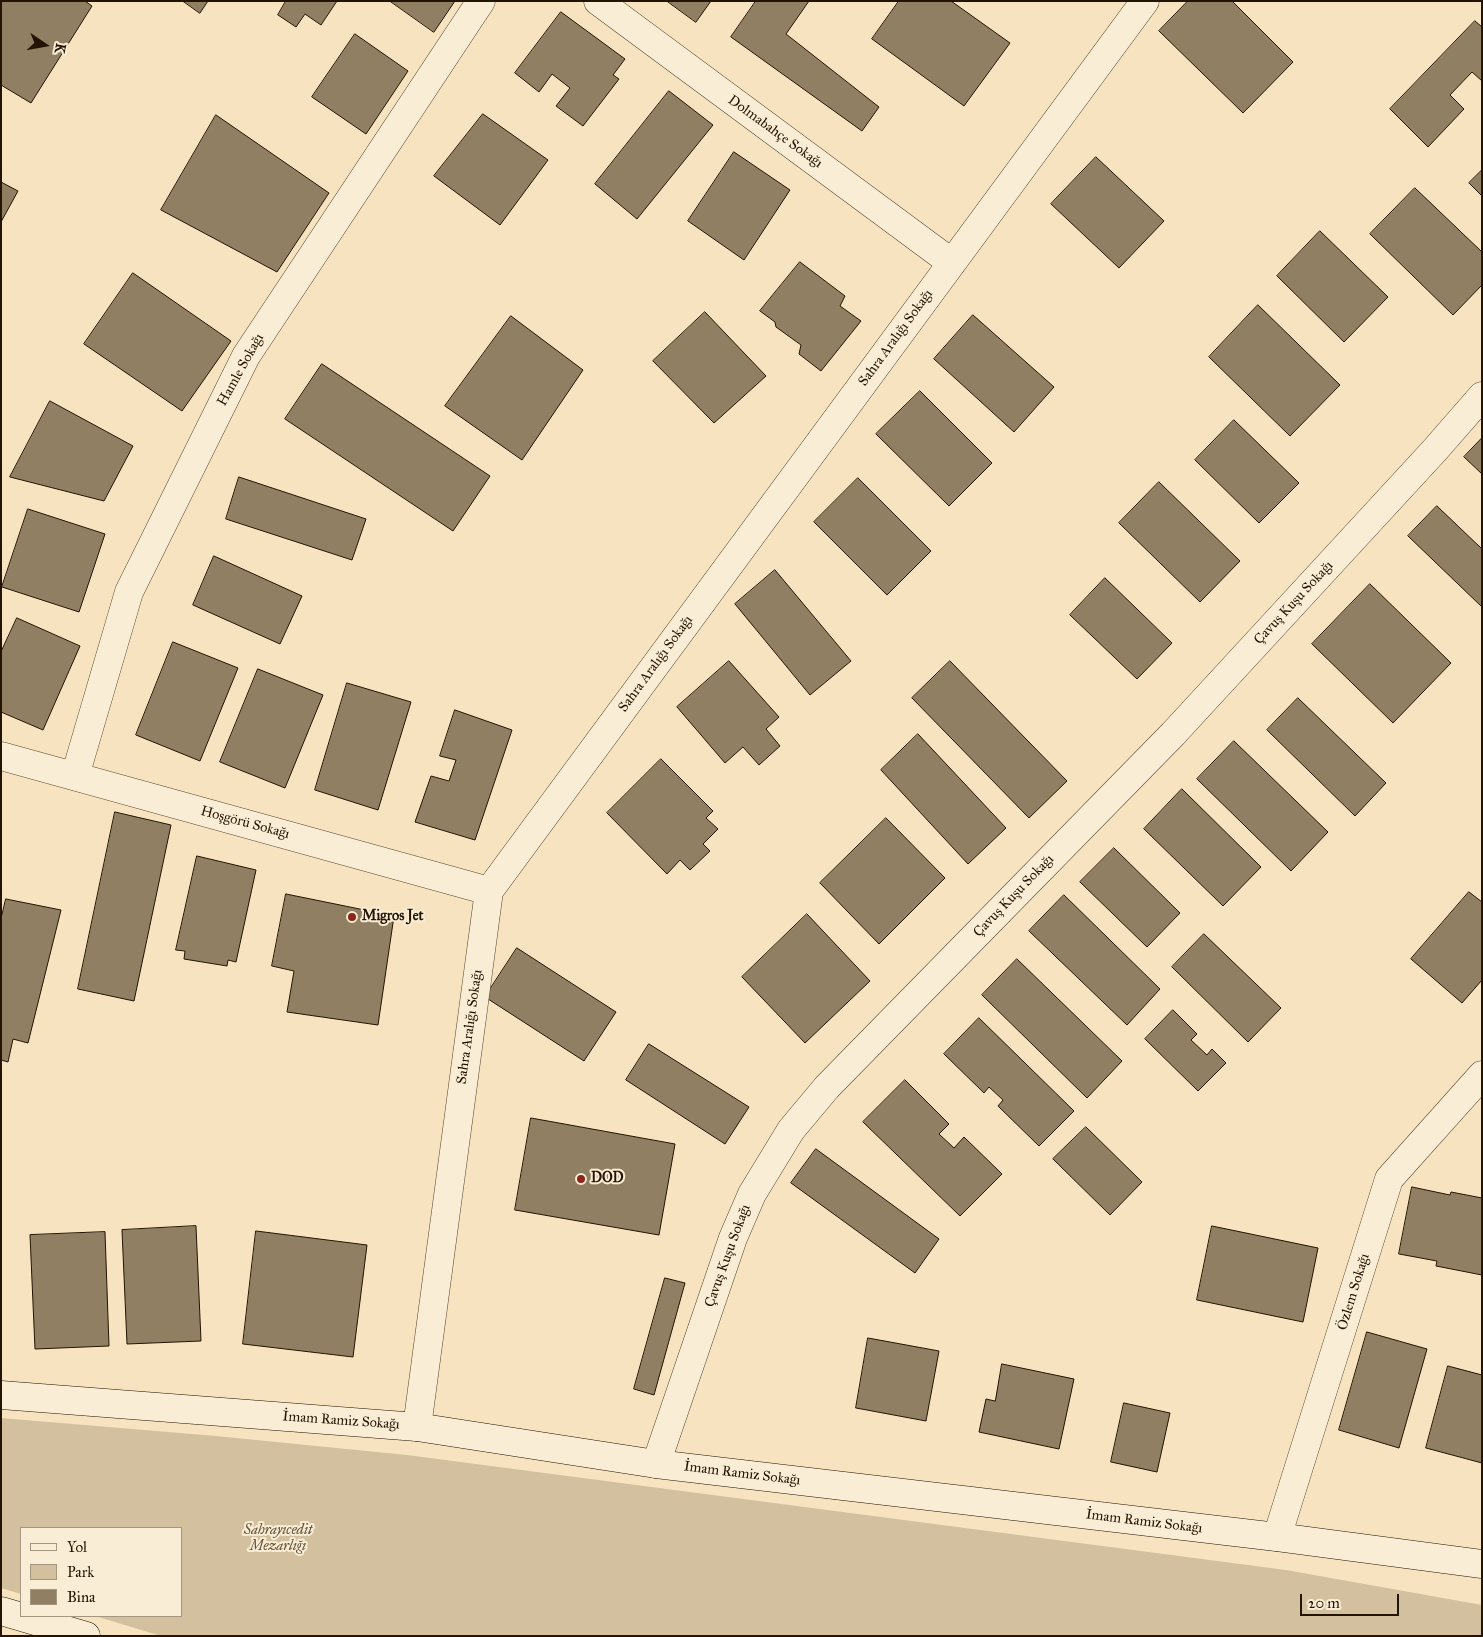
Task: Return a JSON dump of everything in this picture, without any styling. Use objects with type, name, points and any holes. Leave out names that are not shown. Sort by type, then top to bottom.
[{"type":"street","name":"Hamle Sokağı","points":[[76,776],[129,592],[246,356],[481,1]]},
{"type":"street","name":"Dolmabahçe Sokağı","points":[[598,1],[952,263]]},
{"type":"street","name":"Sahra Aralığı Sokağı","points":[[417,1427],[489,891],[1145,1]]},
{"type":"street","name":"Çavuş Kuşu Sokağı","points":[[656,1464],[733,1238],[752,1194],[791,1130],[827,1087],[1173,734],[1482,396]]},
{"type":"street","name":"Hoşgörü Sokağı","points":[[1,756],[489,891]]},
{"type":"street","name":"Özlem Sokağı","points":[[1277,1537],[1389,1179],[1482,1075]]},
{"type":"street","name":"İmam Ramiz Sokağı","points":[[1,1395],[417,1427],[656,1464],[1277,1537],[1482,1564]]},
{"type":"street","points":[[1,1611],[20,1617]]},
{"type":"street","points":[[21,1617],[86,1636]]},
{"type":"green space","name":"Sahrayıcedit Mezarlığı","points":[[1,1418],[216,1436],[407,1455],[1286,1570],[1482,1605],[1482,1636],[161,1636],[98,1617],[182,1617],[182,1527],[20,1527],[20,1594],[1,1588]]},
{"type":"building","points":[[3,1],[85,1],[92,6],[31,103],[1,85],[1,4]]},
{"type":"building","points":[[183,1],[208,1],[200,13]]},
{"type":"building","points":[[286,1],[337,1],[321,25],[305,14],[296,27],[278,15]]},
{"type":"building","points":[[390,1],[455,1],[434,32]]},
{"type":"building","points":[[667,1],[711,1],[696,22]]},
{"type":"building","points":[[756,1],[809,1],[786,34],[879,107],[862,131],[731,37]]},
{"type":"building","points":[[899,1],[951,1],[1010,43],[964,106],[872,39]]},
{"type":"building","points":[[1188,1],[1232,1],[1293,62],[1243,113],[1159,31]]},
{"type":"building","points":[[561,12],[625,59],[613,75],[619,79],[583,126],[556,106],[570,88],[552,74],[539,92],[515,73]]},
{"type":"building","points":[[1475,21],[1482,27],[1482,81],[1472,72],[1450,95],[1464,109],[1428,147],[1390,109]]},
{"type":"building","points":[[355,34],[408,71],[366,134],[312,97]]},
{"type":"building","points":[[669,91],[713,125],[637,219],[595,184]]},
{"type":"building","points":[[483,114],[548,160],[500,225],[434,176]]},
{"type":"building","points":[[216,115],[329,193],[277,272],[161,210]]},
{"type":"building","points":[[734,152],[790,190],[744,260],[688,221]]},
{"type":"building","points":[[1096,157],[1164,221],[1119,268],[1051,204]]},
{"type":"building","points":[[1482,170],[1482,196],[1469,183]]},
{"type":"building","points":[[1,182],[18,191],[1,222]]},
{"type":"building","points":[[1415,188],[1482,252],[1482,285],[1453,315],[1370,234]]},
{"type":"building","points":[[1320,231],[1388,297],[1344,342],[1277,276]]},
{"type":"building","points":[[800,262],[845,296],[840,306],[861,321],[821,371],[799,354],[801,345],[776,327],[775,322],[760,311]]},
{"type":"building","points":[[133,273],[231,341],[182,411],[84,344]]},
{"type":"building","points":[[1258,305],[1340,385],[1290,436],[1209,357]]},
{"type":"building","points":[[705,312],[766,376],[714,423],[653,361]]},
{"type":"building","points":[[973,315],[1054,387],[1014,432],[934,359]]},
{"type":"building","points":[[511,316],[583,370],[522,460],[445,406]]},
{"type":"building","points":[[322,364],[490,476],[453,531],[285,419]]},
{"type":"building","points":[[920,391],[992,463],[949,506],[876,434]]},
{"type":"building","points":[[50,401],[133,446],[104,501],[10,477]]},
{"type":"building","points":[[1234,420],[1299,483],[1259,523],[1195,460]]},
{"type":"building","points":[[1482,438],[1482,474],[1464,457]]},
{"type":"building","points":[[239,477],[366,519],[352,560],[226,519]]},
{"type":"building","points":[[858,478],[931,551],[887,595],[814,522]]},
{"type":"building","points":[[1159,482],[1240,561],[1200,602],[1119,523]]},
{"type":"building","points":[[1437,506],[1482,549],[1482,607],[1408,536]]},
{"type":"building","points":[[28,509],[105,534],[79,612],[2,587]]},
{"type":"building","points":[[214,556],[302,596],[280,644],[193,605]]},
{"type":"building","points":[[775,570],[851,661],[810,695],[735,604]]},
{"type":"building","points":[[1105,578],[1172,643],[1137,679],[1070,615]]},
{"type":"building","points":[[1370,584],[1451,663],[1393,723],[1312,644]]},
{"type":"building","points":[[17,618],[80,646],[43,730],[1,712],[1,652]]},
{"type":"building","points":[[173,642],[238,668],[200,761],[136,735]]},
{"type":"building","points":[[729,661],[779,717],[766,729],[780,746],[759,765],[743,747],[725,763],[677,707]]},
{"type":"building","points":[[950,661],[1067,781],[1029,818],[912,698]]},
{"type":"building","points":[[258,669],[323,695],[285,788],[220,762]]},
{"type":"building","points":[[347,683],[411,702],[378,810],[315,790]]},
{"type":"building","points":[[1298,698],[1386,783],[1355,816],[1267,730]]},
{"type":"building","points":[[455,710],[512,730],[475,840],[415,822],[431,776],[449,781],[456,760],[440,756]]},
{"type":"building","points":[[918,734],[1006,828],[968,864],[881,770]]},
{"type":"building","points":[[1234,741],[1328,832],[1291,871],[1197,779]]},
{"type":"building","points":[[661,759],[713,811],[706,818],[718,829],[703,844],[710,851],[690,870],[680,860],[667,874],[607,813]]},
{"type":"building","points":[[1182,789],[1261,867],[1223,906],[1144,829]]},
{"type":"building","points":[[115,812],[171,825],[134,1001],[78,989]]},
{"type":"building","points":[[886,818],[945,878],[879,944],[820,883]]},
{"type":"building","points":[[1114,848],[1180,913],[1147,947],[1080,882]]},
{"type":"building","points":[[197,856],[256,870],[236,962],[228,960],[227,966],[184,959],[185,951],[176,950]]},
{"type":"building","points":[[1469,892],[1482,902],[1482,980],[1462,1003],[1411,959]]},
{"type":"building","points":[[286,894],[394,916],[378,1025],[287,1012],[294,971],[272,966]]},
{"type":"building","points":[[1064,895],[1160,989],[1127,1025],[1029,931]]},
{"type":"building","points":[[6,899],[61,910],[28,1043],[13,1039],[8,1062],[1,1060],[1,919]]},
{"type":"building","points":[[807,914],[870,981],[805,1043],[742,977]]},
{"type":"building","points":[[1204,934],[1281,1008],[1248,1042],[1172,967]]},
{"type":"building","points":[[517,948],[616,1012],[584,1061],[485,997]]},
{"type":"building","points":[[1017,959],[1122,1061],[1087,1098],[982,995]]},
{"type":"building","points":[[1173,1010],[1197,1034],[1191,1040],[1207,1055],[1212,1049],[1226,1063],[1198,1091],[1145,1039]]},
{"type":"building","points":[[979,1018],[1074,1111],[1039,1146],[998,1106],[1003,1100],[989,1087],[984,1093],[944,1054]]},
{"type":"building","points":[[649,1044],[749,1107],[725,1144],[626,1080]]},
{"type":"building","points":[[905,1080],[949,1124],[939,1134],[954,1148],[964,1137],[1002,1174],[960,1216],[863,1122]]},
{"type":"building","points":[[531,1118],[675,1144],[659,1235],[515,1210]]},
{"type":"building","points":[[1086,1127],[1142,1182],[1110,1215],[1053,1159]]},
{"type":"building","points":[[816,1149],[939,1239],[915,1273],[791,1183]]},
{"type":"building","points":[[1412,1187],[1450,1195],[1451,1192],[1482,1198],[1482,1275],[1436,1266],[1437,1261],[1399,1254]]},
{"type":"building","points":[[196,1226],[201,1341],[127,1344],[122,1230]]},
{"type":"building","points":[[1212,1226],[1318,1248],[1303,1322],[1197,1300]]},
{"type":"building","points":[[256,1231],[367,1245],[353,1357],[243,1344]]},
{"type":"building","points":[[105,1232],[109,1346],[35,1349],[30,1235]]},
{"type":"building","points":[[665,1278],[685,1283],[654,1395],[634,1389]]},
{"type":"building","points":[[1367,1332],[1427,1349],[1399,1448],[1339,1430]]},
{"type":"building","points":[[868,1338],[939,1351],[926,1421],[856,1408]]},
{"type":"building","points":[[1002,1364],[1074,1379],[1059,1449],[979,1432],[986,1399],[995,1401]]},
{"type":"building","points":[[1448,1366],[1482,1375],[1482,1463],[1426,1448]]},
{"type":"building","points":[[1124,1403],[1170,1413],[1157,1472],[1111,1462]]},
{"type":"place","name":"Migros Jet","points":[[352,917]]},
{"type":"place","name":"DOD","points":[[581,1179]]}]
